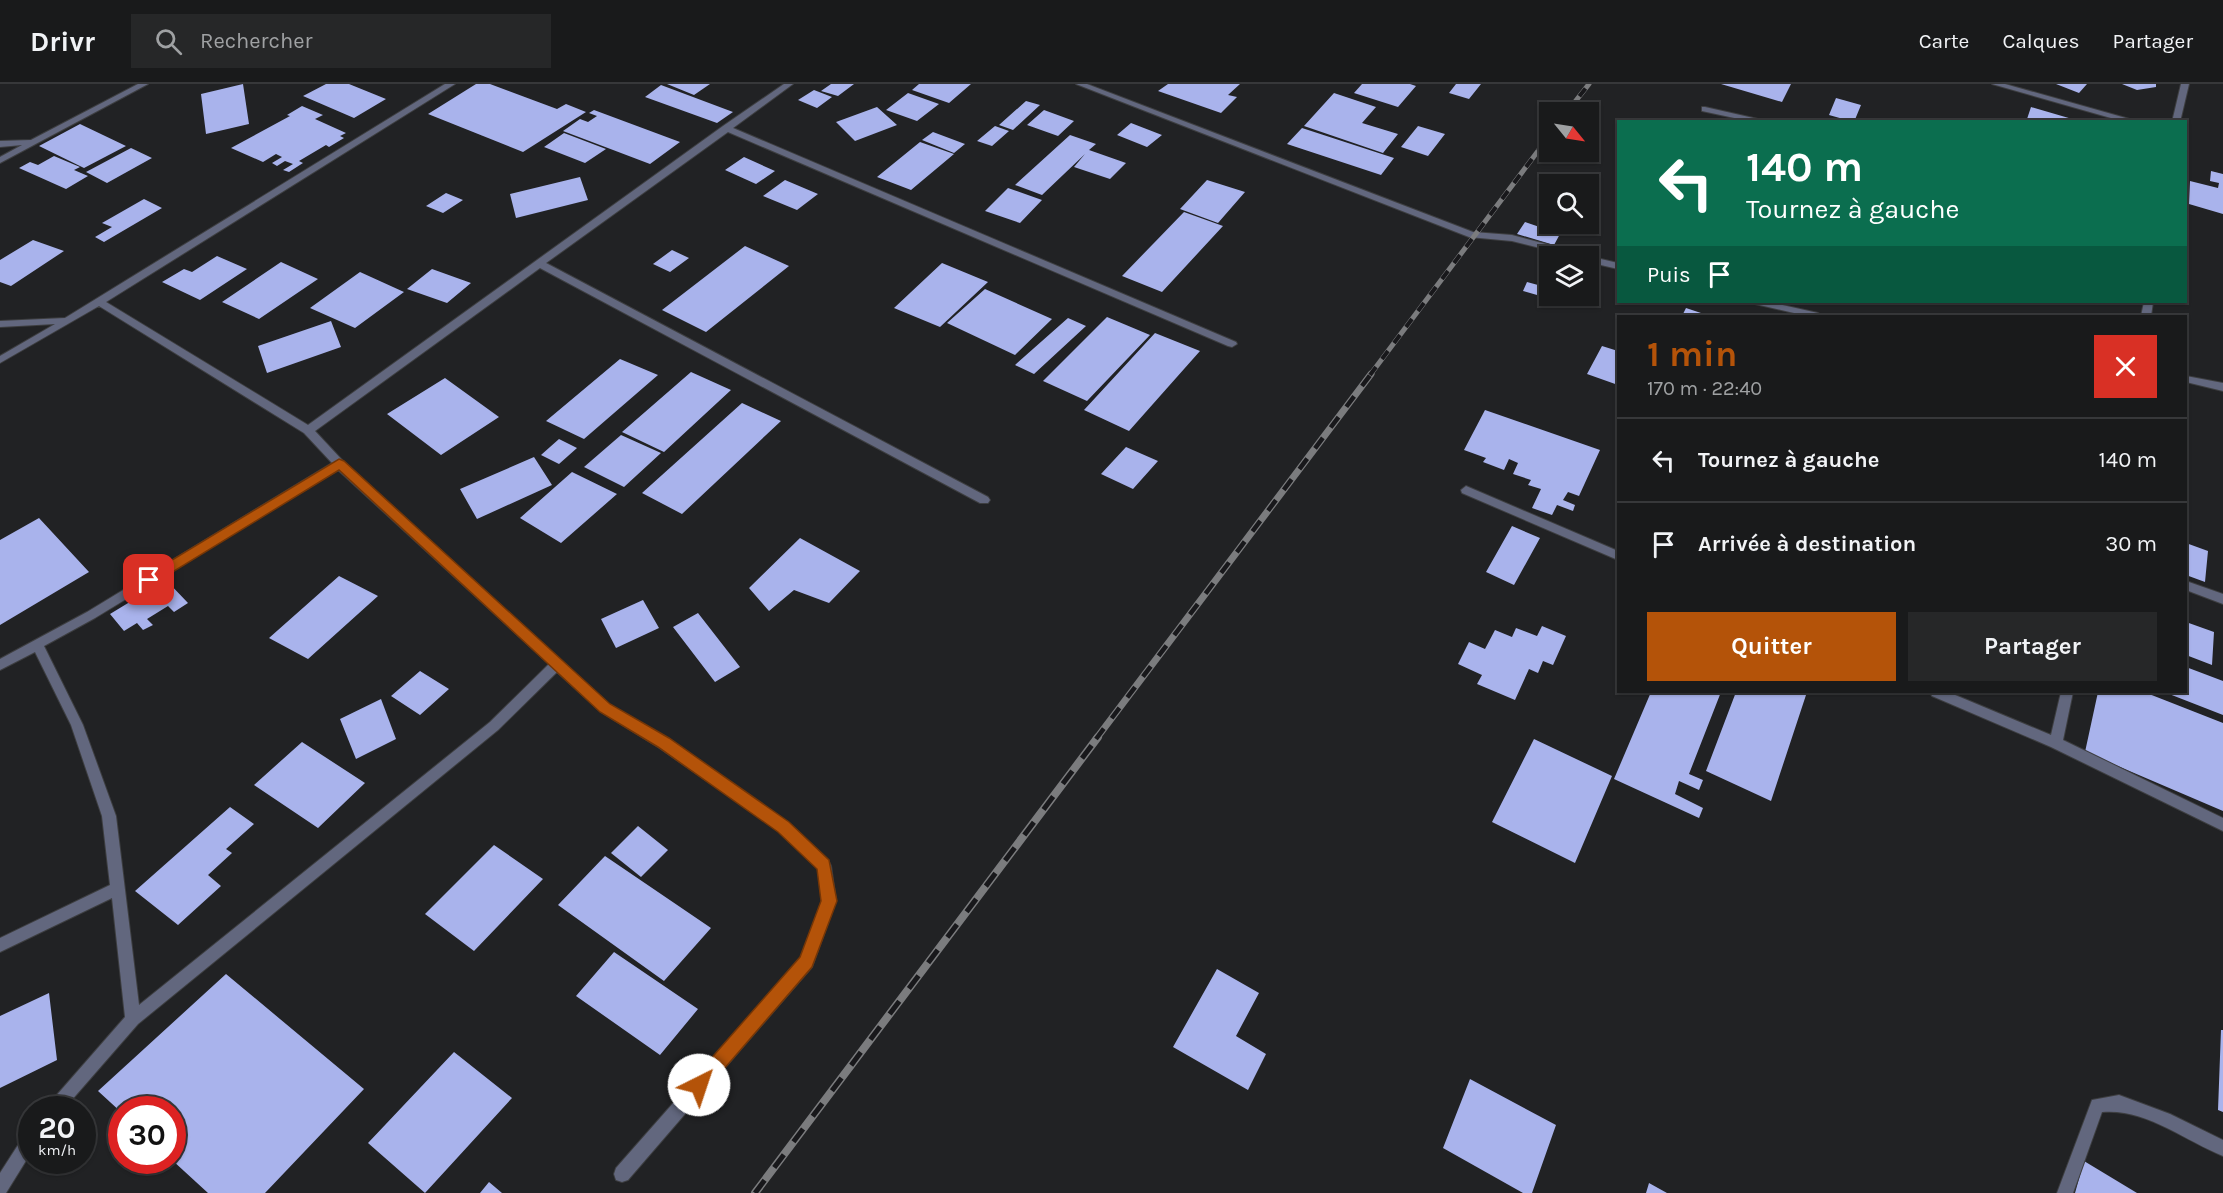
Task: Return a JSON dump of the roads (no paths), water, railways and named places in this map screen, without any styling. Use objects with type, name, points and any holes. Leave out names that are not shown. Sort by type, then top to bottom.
[{"type":"street","points":[[0,160],[144,84]]},
{"type":"street","points":[[0,360],[99,302],[451,84]]},
{"type":"street","points":[[308,430],[789,84]]},
{"type":"street","points":[[1080,84],[1472,235],[1512,238],[1543,246]]},
{"type":"street","points":[[1996,84],[2129,120]]},
{"type":"street","points":[[2176,120],[2185,84]]},
{"type":"street","points":[[1705,109],[1757,120]]},
{"type":"street","points":[[726,128],[1232,344]]},
{"type":"street","points":[[0,144],[34,142]]},
{"type":"street","points":[[1599,261],[1617,266]]},
{"type":"street","points":[[540,264],[984,500]]},
{"type":"street","points":[[99,302],[308,430],[339,464],[605,708],[663,743],[784,827],[824,866],[829,901],[807,962],[622,1174]]},
{"type":"street","points":[[1762,303],[1814,315]]},
{"type":"street","points":[[0,324],[66,320]]},
{"type":"street","points":[[2187,379],[2223,387]]},
{"type":"street","points":[[0,665],[38,646],[339,464]]},
{"type":"street","points":[[1466,490],[1617,556]]},
{"type":"street","points":[[2187,586],[2223,599]]},
{"type":"street","points":[[38,646],[77,725],[109,816],[133,1019]]},
{"type":"street","points":[[65,1096],[133,1019],[494,726],[557,664]]},
{"type":"street","points":[[1938,693],[2056,743],[2223,825]]},
{"type":"street","points":[[2056,743],[2067,693]]},
{"type":"street","points":[[0,945],[116,890]]},
{"type":"street","points":[[2064,1193],[2097,1106],[2119,1103],[2164,1119],[2223,1148]]},
{"type":"street","points":[[0,1188],[18,1159]]},
{"type":"railway","points":[[1575,102],[1589,84]]},
{"type":"railway","points":[[1370,375],[1539,150]]},
{"type":"railway","points":[[1096,739],[1371,374]]},
{"type":"railway","points":[[755,1193],[1098,737]]}]
